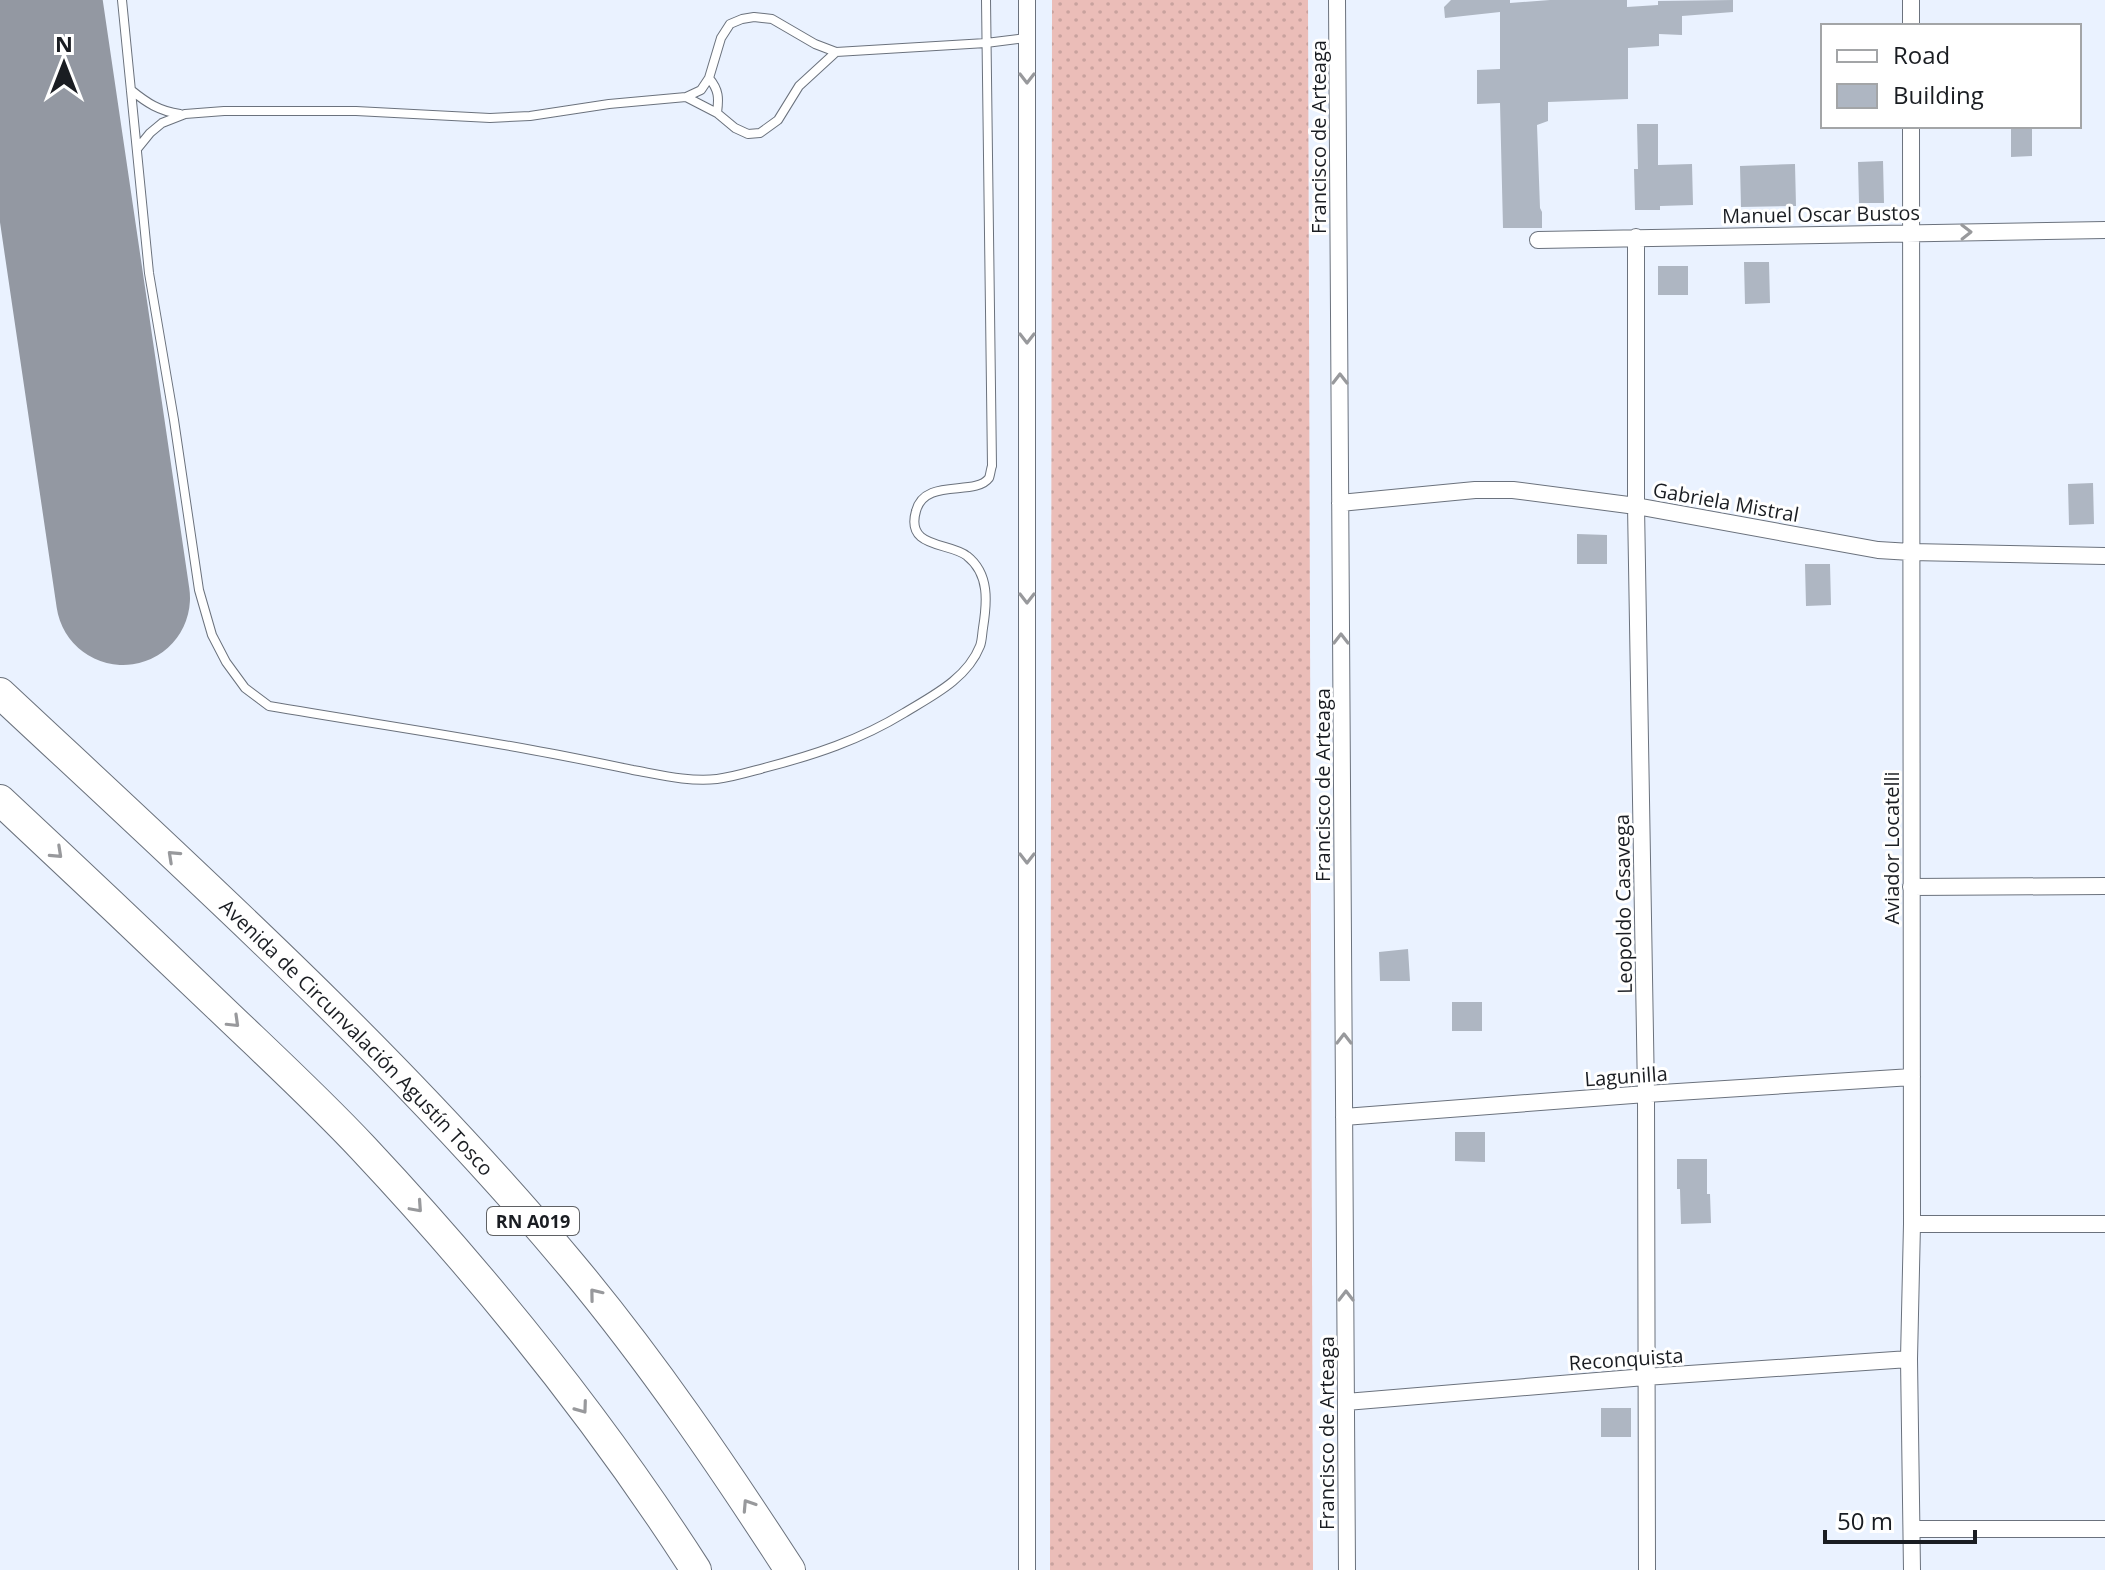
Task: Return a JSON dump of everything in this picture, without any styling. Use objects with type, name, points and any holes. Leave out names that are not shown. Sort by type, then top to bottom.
[{"type":"highway","name":"Avenida de Circunvalación Agustín Tosco","points":[[0,693],[317,993],[406,1081],[493,1175],[632,1340],[724,1469],[790,1570]]},
{"type":"highway","points":[[0,800],[289,1074],[432,1223],[557,1375],[622,1462],[696,1570]]},
{"type":"street","points":[[1027,0],[1027,1570]]},
{"type":"street","name":"Francisco de Arteaga","points":[[1337,0],[1347,1570]]},
{"type":"street","points":[[1911,0],[1911,24]]},
{"type":"street","name":"Aviador Locatelli","points":[[1911,128],[1912,1224],[1909,1359],[1912,1570]]},
{"type":"street","name":"Manuel Oscar Bustos","points":[[1538,240],[2105,230]]},
{"type":"street","name":"Leopoldo Casavega","points":[[1636,237],[1636,506],[1646,1094],[1647,1570]]},
{"type":"street","name":"Gabriela Mistral","points":[[1340,503],[1475,490],[1513,490],[1636,506],[1878,550],[2105,556]]},
{"type":"street","points":[[1911,887],[2105,886]]},
{"type":"street","name":"Lagunilla","points":[[1344,1117],[1912,1077]]},
{"type":"street","points":[[1912,1224],[2105,1224]]},
{"type":"street","name":"Reconquista","points":[[1346,1402],[1909,1359]]},
{"type":"street","points":[[1912,1529],[2105,1529]]},
{"type":"lane","points":[[122,0],[149,273],[199,590],[212,635],[226,662],[245,688],[269,706],[681,779],[717,779],[807,757],[851,741],[884,725],[958,677],[980,645],[986,612],[986,584],[979,569],[966,554],[929,543],[921,537],[914,520],[915,511],[925,497],[980,484],[989,477],[992,466],[986,0]]},
{"type":"lane","points":[[131,90],[151,106],[165,112],[185,114],[356,111],[490,118],[530,116],[686,97],[701,90],[709,78],[721,38],[730,24],[754,17],[772,19],[815,44],[836,52],[1027,38]]},
{"type":"lane","points":[[686,97],[717,113],[735,128],[748,134],[760,133],[778,120],[799,86],[836,52]]},
{"type":"lane","points":[[709,78],[717,87],[717,113]]},
{"type":"lane","points":[[137,149],[162,123],[185,114]]},
{"type":"shaded area","points":[[1052,0],[1308,0],[1313,1570],[1050,1570]]},
{"type":"building","points":[[1451,0],[1510,0],[1510,3],[1627,0],[1627,7],[1658,5],[1658,1],[1733,0],[1733,12],[1682,16],[1682,35],[1659,34],[1659,46],[1628,48],[1628,99],[1548,102],[1548,121],[1537,125],[1542,228],[1503,228],[1500,103],[1477,104],[1477,70],[1500,69],[1500,12],[1445,18],[1444,7]]},
{"type":"building","points":[[1637,124],[1658,124],[1658,165],[1692,164],[1693,205],[1635,210]]},
{"type":"building","points":[[2011,128],[2032,128],[2032,156],[2011,157]]},
{"type":"building","points":[[1883,161],[1884,203],[1859,203],[1858,162]]},
{"type":"building","points":[[1795,164],[1796,206],[1741,207],[1740,166]]},
{"type":"building","points":[[1744,262],[1769,262],[1770,303],[1745,304]]},
{"type":"building","points":[[1658,266],[1688,266],[1688,295],[1658,295]]},
{"type":"building","points":[[2093,483],[2094,524],[2069,525],[2068,484]]},
{"type":"building","points":[[1577,534],[1607,535],[1607,564],[1577,564]]},
{"type":"building","points":[[1805,564],[1830,564],[1831,605],[1806,606]]},
{"type":"building","points":[[1408,949],[1410,981],[1380,981],[1379,952]]},
{"type":"building","points":[[1452,1002],[1482,1002],[1482,1031],[1452,1031]]},
{"type":"building","points":[[1455,1132],[1485,1132],[1485,1162],[1455,1161]]},
{"type":"building","points":[[1677,1159],[1707,1159],[1711,1223],[1681,1224]]},
{"type":"building","points":[[1601,1408],[1631,1408],[1631,1437],[1601,1437]]},
{"type":"runway","points":[[35,0],[123,598]]}]
